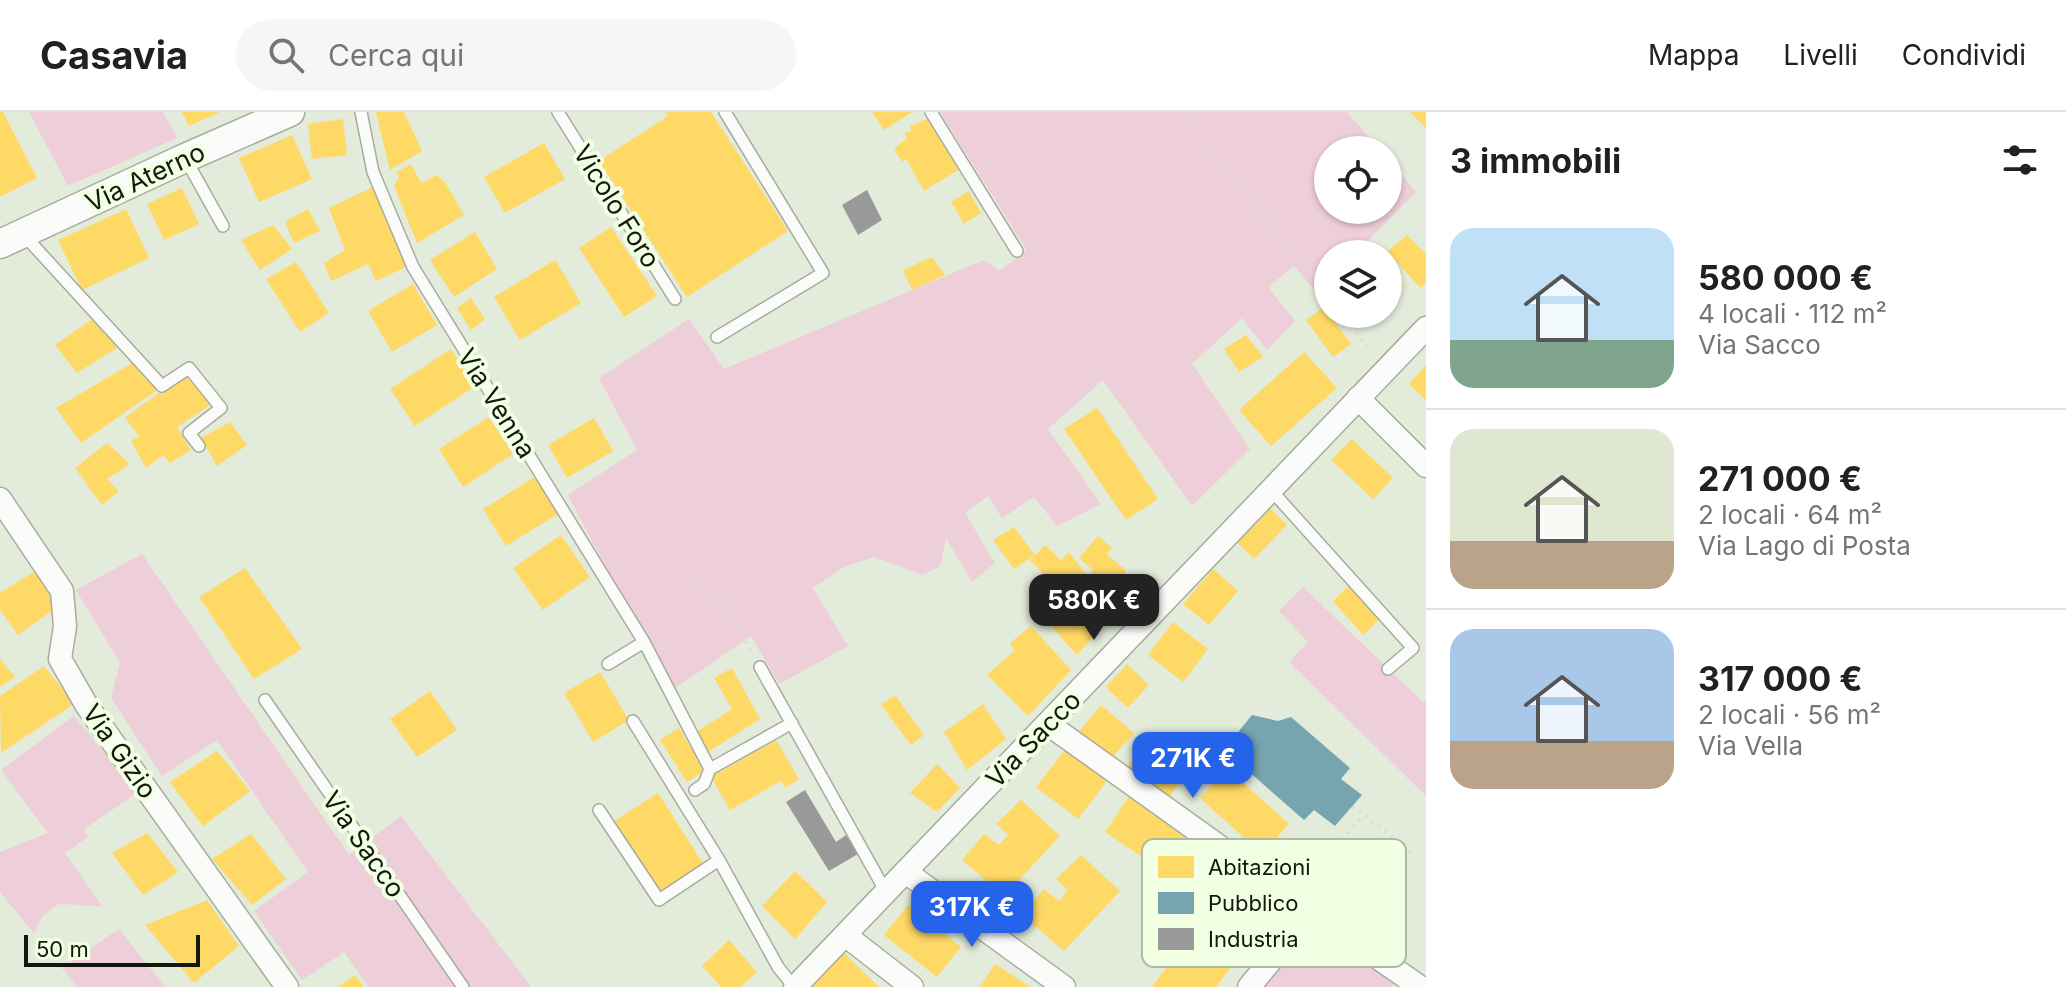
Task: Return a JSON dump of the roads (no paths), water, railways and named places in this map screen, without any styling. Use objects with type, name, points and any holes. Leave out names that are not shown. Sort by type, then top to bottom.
[{"type":"street","name":"Via Aterno","points":[[11,239],[288,112]]},
{"type":"street","name":"Via Sacco","points":[[794,987],[907,873],[1426,328]]},
{"type":"street","points":[[1358,398],[1426,466]]},
{"type":"street","name":"Via Gizio","points":[[0,499],[62,591],[65,626],[60,659],[87,706],[287,987]]},
{"type":"street","points":[[1048,724],[1209,839]]},
{"type":"street","points":[[907,873],[1064,987]]},
{"type":"street","points":[[845,935],[912,987]]},
{"type":"street","points":[[1249,987],[1266,967]]},
{"type":"street","points":[[1391,967],[1419,986]]},
{"type":"lane","name":"Via Venna","points":[[361,112],[373,172],[413,267],[644,642],[710,769]]},
{"type":"lane","name":"Vicolo Foro","points":[[558,112],[675,299]]},
{"type":"lane","points":[[717,337],[823,273],[725,112]]},
{"type":"lane","points":[[931,112],[1017,251]]},
{"type":"lane","points":[[185,158],[223,226]]},
{"type":"lane","points":[[11,239],[162,386],[189,368],[221,408],[189,433],[199,446]]},
{"type":"lane","points":[[1271,490],[1413,648],[1388,669]]},
{"type":"lane","points":[[608,664],[644,642]]},
{"type":"lane","points":[[760,667],[887,893]]},
{"type":"lane","name":"Via Sacco","points":[[265,700],[463,987]]},
{"type":"lane","name":"Via Sacco","points":[[633,721],[719,860],[778,967],[794,987]]},
{"type":"lane","points":[[695,790],[704,784],[710,769],[792,723]]},
{"type":"lane","points":[[599,810],[659,900],[719,860]]}]
